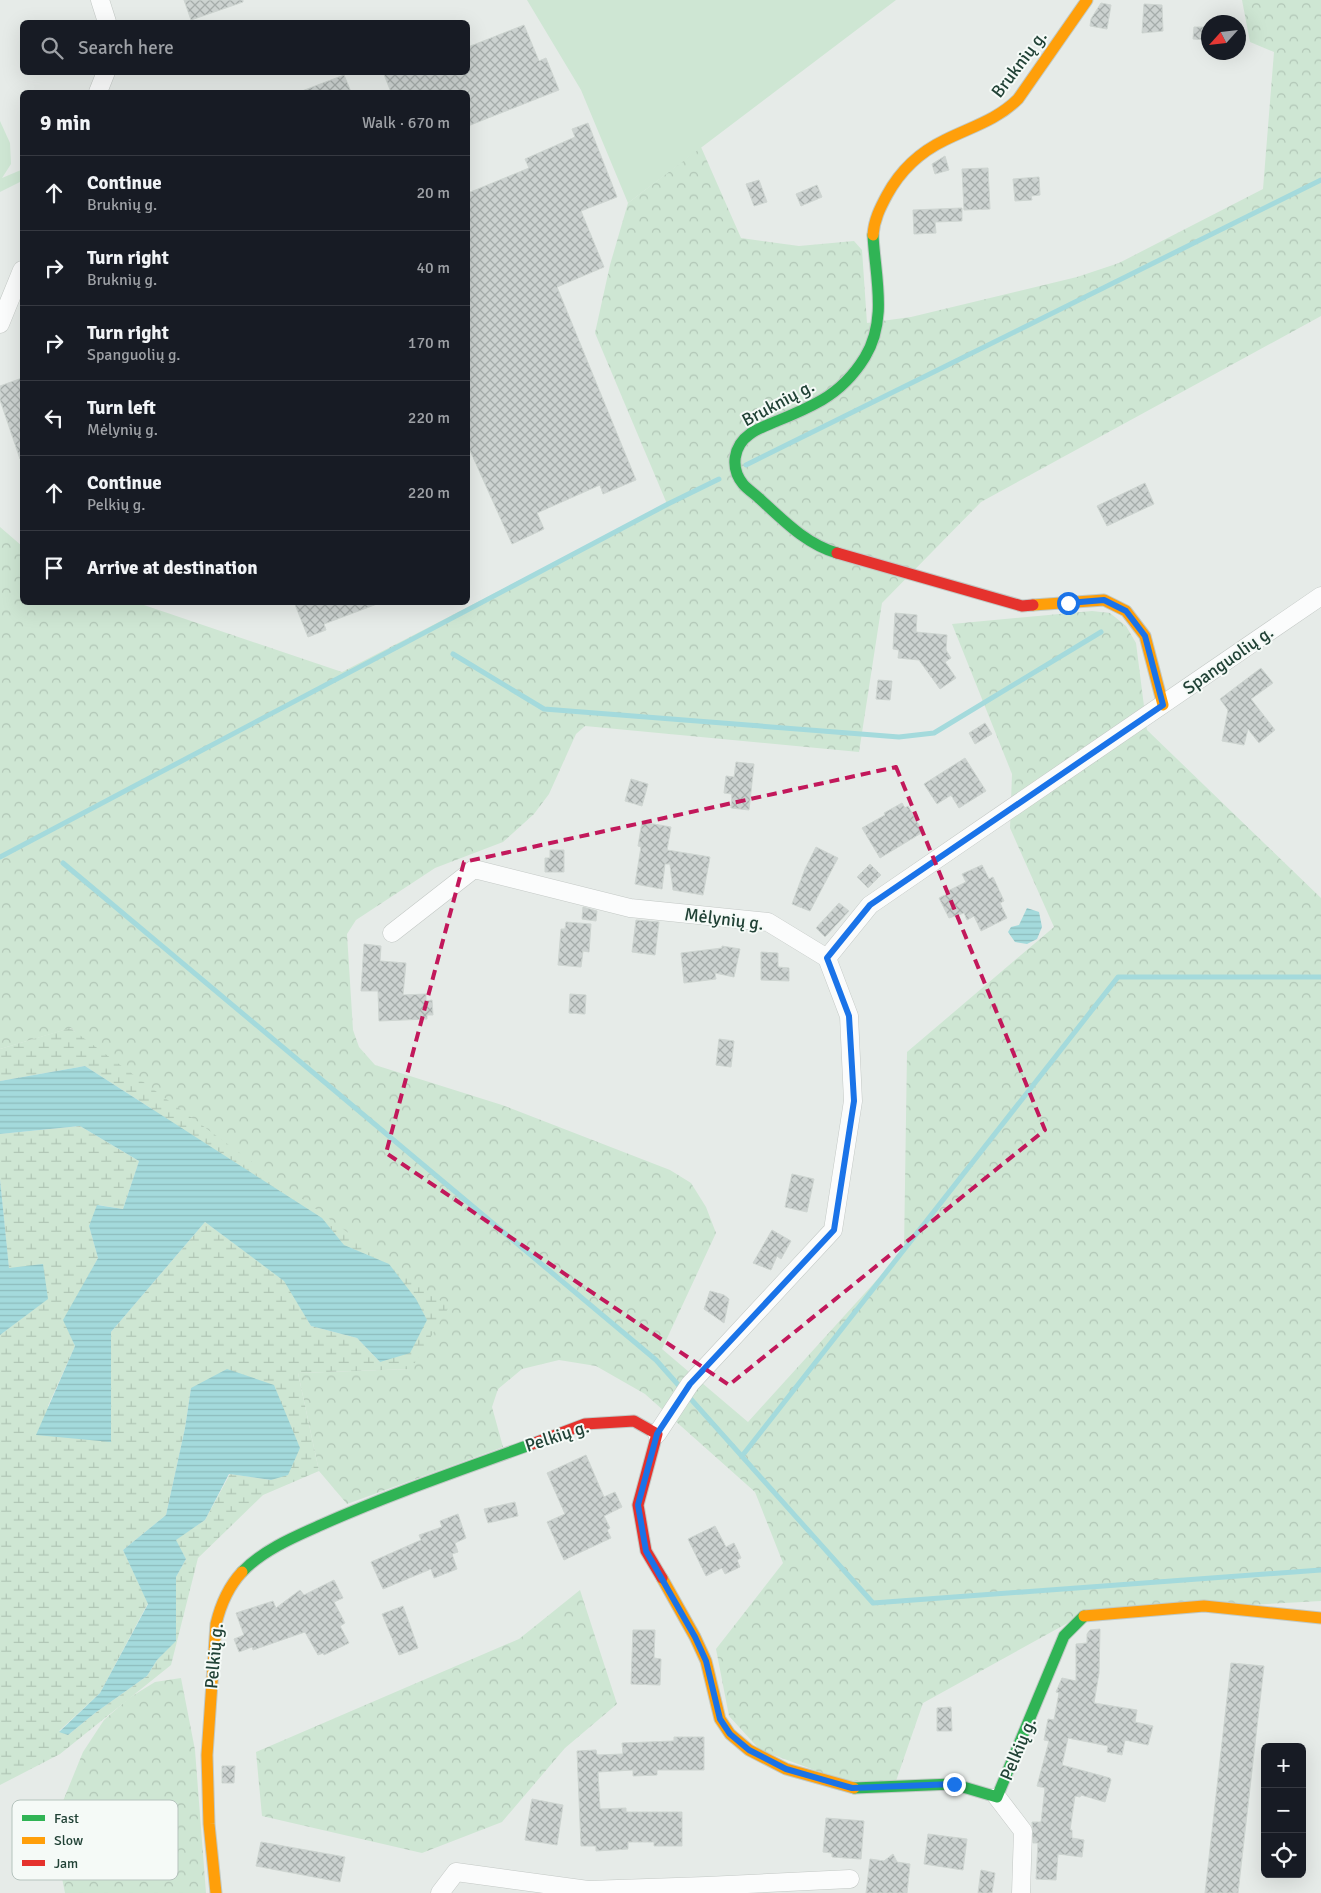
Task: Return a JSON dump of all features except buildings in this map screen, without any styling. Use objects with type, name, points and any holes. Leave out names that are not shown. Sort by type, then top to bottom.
[{"type":"street","points":[[100,0],[106,20]]},
{"type":"street","name":"Bruknių g.","points":[[1087,0],[1023,92],[1006,112],[994,120],[941,141],[910,163],[889,191],[874,228],[881,297],[880,318],[872,343],[860,365],[844,384],[828,396],[748,436],[736,454],[734,463],[738,476],[744,485],[800,535],[834,552],[1022,606],[1104,600],[1126,611],[1145,636],[1163,705]]},
{"type":"street","points":[[99,90],[105,75]]},
{"type":"street","points":[[0,324],[20,275]]},
{"type":"street","name":"Spanguolių g.","points":[[827,958],[870,905],[1321,596]]},
{"type":"street","name":"Mėlynių g.","points":[[392,933],[474,869],[630,908],[768,922],[827,958]]},
{"type":"street","points":[[657,1434],[674,1405],[690,1384],[834,1230],[854,1101],[849,1016],[827,958]]},
{"type":"street","name":"Pelkių g.","points":[[216,1893],[209,1824],[207,1755],[216,1624],[221,1604],[232,1583],[247,1567],[265,1554],[293,1538],[355,1510],[585,1424],[634,1421],[657,1434],[638,1505],[646,1551],[695,1637],[706,1661],[720,1719],[730,1734],[749,1750],[786,1769],[852,1788],[954,1784],[997,1797],[1064,1636],[1084,1616],[1204,1606],[1321,1618]]},
{"type":"street","points":[[997,1797],[1023,1831],[1021,1893]]},
{"type":"street","points":[[440,1893],[456,1872],[588,1890],[850,1879]]},
{"type":"highlighted area","points":[[896,767],[1045,1130],[729,1385],[386,1153],[464,862]]},
{"type":"green space","points":[[527,0],[896,0],[628,203],[581,90]]},
{"type":"green space","points":[[1242,0],[1321,0],[1321,316],[981,502],[882,603],[859,752],[585,726],[576,734],[549,794],[534,814],[503,842],[435,868],[356,920],[347,934],[353,1030],[359,1047],[375,1065],[502,1105],[670,1170],[691,1183],[706,1207],[716,1233],[662,1349],[748,1422],[904,1250],[907,1052],[1054,927],[1010,828],[1012,774],[952,624],[1092,611],[1110,613],[1126,626],[1136,643],[1147,730],[1321,898],[1321,1601],[1084,1614],[923,1703],[896,1781],[844,1781],[760,1750],[729,1716],[716,1649],[783,1563],[755,1492],[645,1394],[596,1366],[559,1360],[522,1369],[498,1389],[492,1407],[503,1447],[347,1504],[319,1471],[298,1373],[411,1369],[71,1028],[0,1049],[0,527],[20,544],[20,605],[144,605],[342,672],[667,504],[595,333],[610,265],[628,203],[701,147],[741,238],[799,246],[854,241],[862,250],[867,323],[911,317],[1077,277],[1119,263],[1263,189],[1274,52],[1250,42]]},
{"type":"green space","points":[[0,121],[10,143],[11,164],[2,178],[20,170],[20,182],[0,192]]},
{"type":"green space","points":[[70,1028],[449,1307],[411,1369],[298,1373],[319,1471],[263,1495],[198,1558],[171,1665],[60,1754],[0,1785],[0,1335],[47,1299],[9,1269],[0,1179],[0,1134],[80,1126],[139,1161],[123,1209],[98,1205],[89,1226],[98,1258],[64,1320],[75,1346],[48,1406],[111,1442],[111,1332],[205,1222],[285,1281],[311,1326],[357,1338],[380,1362],[389,1264],[344,1245],[322,1218],[85,1066],[0,1081],[0,1049]],"holes":[[[191,1388],[271,1480],[230,1474],[205,1520],[175,1540],[186,1559],[176,1577],[175,1641],[157,1660],[147,1676],[68,1735],[59,1731],[100,1693],[148,1603],[123,1550],[166,1515],[185,1428]]]},
{"type":"green space","points":[[580,1590],[617,1704],[565,1748],[502,1822],[422,1853],[262,1816],[256,1752],[519,1639]]},
{"type":"green space","points":[[181,1678],[195,1750],[206,1893],[65,1893],[62,1880],[178,1880],[178,1800],[63,1800],[83,1752],[104,1720],[129,1698],[155,1682]]},
{"type":"water","points":[[1027,908],[1039,912],[1042,927],[1037,939],[1027,944],[1015,942],[1008,932],[1011,927],[1019,925]]},
{"type":"water","points":[[85,1066],[322,1218],[344,1245],[389,1264],[416,1299],[427,1320],[410,1353],[380,1362],[357,1338],[311,1326],[284,1281],[205,1222],[111,1332],[111,1442],[36,1435],[75,1346],[63,1320],[98,1258],[89,1226],[97,1205],[123,1209],[139,1161],[80,1126],[0,1134],[0,1081]]},
{"type":"water","points":[[0,1179],[9,1268],[43,1264],[48,1299],[0,1335]]},
{"type":"water","points":[[227,1369],[274,1385],[300,1448],[288,1475],[271,1480],[229,1474],[205,1520],[176,1540],[186,1559],[176,1577],[176,1641],[157,1660],[147,1676],[68,1735],[59,1732],[100,1693],[148,1604],[123,1550],[166,1515],[185,1428],[191,1388]]},
{"type":"waterway","points":[[746,465],[1321,180]]},
{"type":"waterway","points":[[0,857],[668,504],[719,479]]},
{"type":"waterway","points":[[453,654],[544,709],[899,737],[934,733],[1101,632]]},
{"type":"waterway","points":[[63,863],[656,1360],[873,1603],[1321,1570]]},
{"type":"waterway","points":[[742,1456],[1118,977],[1321,977]]},
{"type":"traffic: fast","points":[[837,553],[805,538],[747,488],[736,471],[735,458],[740,445],[750,434],[817,403],[840,387],[861,364],[872,343],[878,313],[873,235]]},
{"type":"traffic: fast","points":[[242,1572],[269,1551],[321,1525],[399,1493],[532,1444]]},
{"type":"traffic: fast","points":[[854,1788],[953,1784],[997,1797],[1064,1636],[1084,1616]]},
{"type":"traffic: slow","points":[[873,235],[876,219],[882,205],[892,186],[904,170],[927,150],[993,118],[1018,99],[1087,0]]},
{"type":"traffic: slow","points":[[1033,605],[1104,600],[1126,611],[1145,636],[1163,705]]},
{"type":"traffic: slow","points":[[216,1893],[209,1824],[207,1755],[216,1624],[226,1596],[242,1572]]},
{"type":"traffic: slow","points":[[662,1578],[695,1637],[706,1661],[720,1719],[730,1734],[749,1750],[786,1769],[854,1788]]},
{"type":"traffic: slow","points":[[1084,1616],[1204,1606],[1321,1618]]},
{"type":"traffic: jam","points":[[837,553],[1022,606],[1033,605]]},
{"type":"traffic: jam","points":[[532,1444],[585,1424],[634,1421],[657,1434],[638,1505],[646,1551],[662,1578]]},
{"type":"route","points":[[954,1784],[852,1788],[786,1769],[749,1750],[730,1734],[720,1719],[706,1661],[695,1637],[646,1551],[638,1505],[657,1434],[674,1405],[690,1384],[834,1230],[854,1101],[849,1016],[827,958],[870,905],[1163,705],[1145,636],[1126,611],[1104,600],[1068,603]]}]
